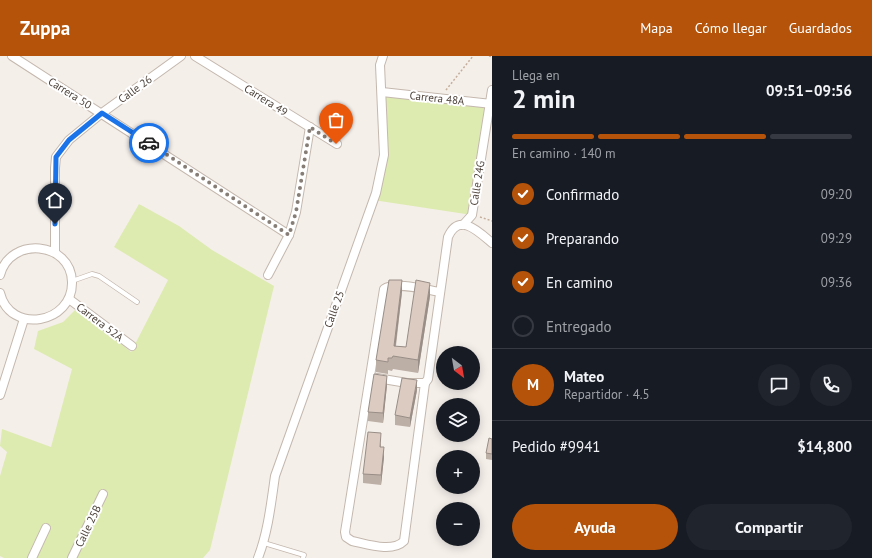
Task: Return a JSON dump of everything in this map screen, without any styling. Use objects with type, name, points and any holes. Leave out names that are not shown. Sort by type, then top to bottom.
[{"type":"street","name":"Carrera 50","points":[[12,56],[289,235]]},
{"type":"street","name":"Calle 26","points":[[55,252],[56,157],[69,140],[102,113],[181,56]]},
{"type":"street","name":"Carrera 49","points":[[195,56],[336,144]]},
{"type":"street","name":"Calle 25","points":[[258,558],[264,543],[274,476],[376,193],[384,155],[380,65],[383,56]]},
{"type":"street","name":"Calle 24G","points":[[440,292],[448,237],[452,228],[463,225],[472,215],[491,104],[492,90]]},
{"type":"street","name":"Carrera 48A","points":[[382,92],[491,104]]},
{"type":"street","points":[[268,276],[289,235],[296,212],[310,127]]},
{"type":"street","points":[[463,225],[472,227],[492,243]]},
{"type":"street","points":[[0,275],[9,258],[23,249],[39,247],[55,252],[67,264],[72,281],[70,299],[58,313],[51,318],[33,321],[24,319],[10,310],[5,304],[0,293]]},
{"type":"street","points":[[388,286],[398,286],[440,292],[428,379],[425,383],[404,541],[398,547],[392,548],[352,541],[346,537],[345,532],[370,377],[384,289],[388,286]]},
{"type":"street","name":"Carrera 52A","points":[[70,299],[132,346]]},
{"type":"street","points":[[0,395],[24,319]]},
{"type":"street","points":[[370,377],[407,383],[425,383]]},
{"type":"street","name":"Calle 25B","points":[[72,558],[104,494]]},
{"type":"street","points":[[32,558],[46,528]]},
{"type":"lane","points":[[72,281],[92,274],[99,276],[137,302]]},
{"type":"lane","points":[[264,543],[304,555],[303,558]]},
{"type":"path","points":[[439,99],[473,56]]},
{"type":"path","points":[[472,215],[492,221]]},
{"type":"green space","points":[[382,92],[490,104],[472,215],[373,200],[384,155]]},
{"type":"green space","points":[[139,204],[179,226],[212,250],[274,286],[210,550],[203,558],[4,558],[0,556],[0,476],[7,452],[0,446],[2,429],[51,447],[72,369],[34,349],[38,331],[63,322],[77,308],[131,352],[168,280],[114,247]]},
{"type":"building","points":[[389,280],[402,280],[394,346],[406,347],[416,280],[430,283],[418,360],[393,356],[392,358],[388,358],[388,362],[376,360]]},
{"type":"building","points":[[374,374],[387,376],[383,413],[368,412]]},
{"type":"building","points":[[402,378],[417,380],[410,418],[395,415]]},
{"type":"building","points":[[368,432],[381,433],[380,447],[384,447],[381,475],[363,474]]},
{"type":"building","points":[[489,438],[492,439],[492,454],[486,453]]},
{"type":"way so far","points":[[149,143],[289,235],[296,212],[302,183],[305,152],[310,127],[336,144]]},
{"type":"route","points":[[55,224],[56,157],[69,140],[102,113],[149,143]]}]
